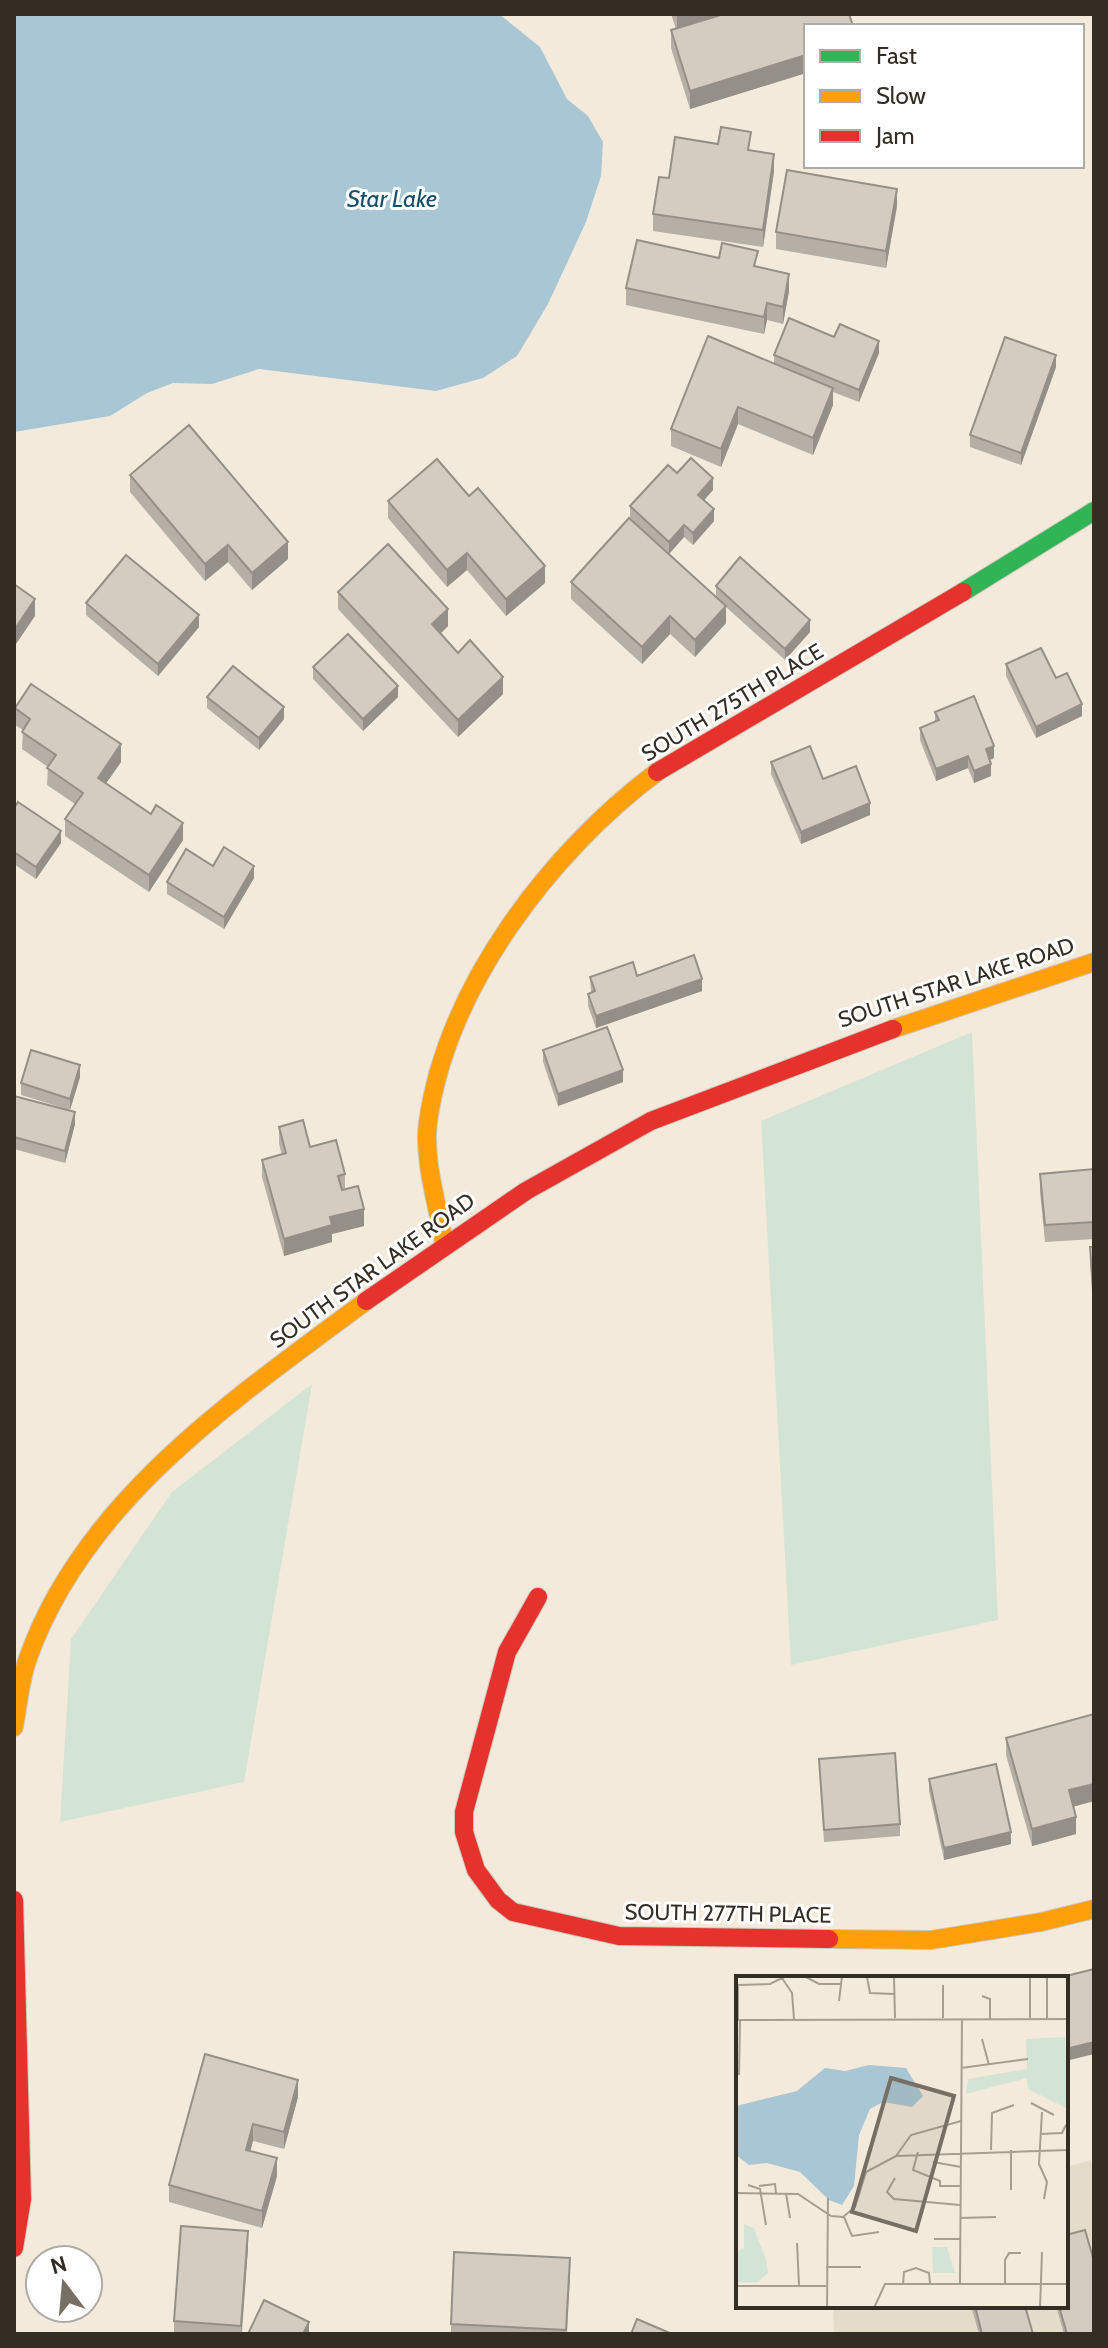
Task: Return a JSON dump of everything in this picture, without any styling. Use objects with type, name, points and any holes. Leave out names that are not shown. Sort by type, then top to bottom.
[{"type":"street","name":"SOUTH 275TH PLACE","points":[[444,1243],[427,1126],[445,1057],[468,996],[526,904],[591,829],[660,770],[874,646],[1094,511]]},
{"type":"street","name":"SOUTH STAR LAKE ROAD","points":[[14,1727],[24,1667],[38,1628],[121,1505],[173,1453],[241,1396],[444,1243],[547,1178],[653,1120],[867,1036],[1094,962]]},
{"type":"street","name":"SOUTH 277TH PLACE","points":[[538,1597],[507,1652],[464,1812],[464,1832],[476,1870],[492,1893],[513,1912],[619,1936],[931,1940],[1041,1922],[1094,1909]]},
{"type":"street","points":[[14,1900],[22,2199],[14,2248]]},
{"type":"shaded area","points":[[1091,2160],[1094,2177],[1094,2334],[834,2334],[833,2308],[1068,2308],[1068,2166]]},
{"type":"green space","points":[[972,1032],[998,1620],[791,1665],[761,1121]]},
{"type":"green space","points":[[312,1384],[244,1782],[60,1822],[71,1639],[172,1492]]},
{"type":"water","name":"Star Lake","points":[[14,14],[499,14],[540,47],[567,99],[588,116],[603,142],[601,176],[586,222],[548,304],[517,356],[483,378],[436,391],[259,369],[212,384],[173,383],[147,393],[110,416],[14,432]]},
{"type":"building","points":[[724,14],[849,14],[852,24],[804,24],[804,56],[690,91],[671,30]]},
{"type":"building","points":[[721,127],[751,132],[748,150],[774,154],[763,230],[653,214],[659,177],[669,178],[675,137],[718,144]]},
{"type":"building","points":[[787,170],[897,189],[886,251],[776,232]]},
{"type":"building","points":[[637,240],[719,258],[722,243],[758,251],[754,266],[789,274],[783,307],[767,303],[764,317],[626,288]]},
{"type":"building","points":[[789,318],[834,337],[840,324],[879,341],[859,390],[774,355]]},
{"type":"building","points":[[708,336],[833,388],[813,438],[738,407],[721,449],[671,429]]},
{"type":"building","points":[[1005,337],[1056,355],[1021,453],[970,435]]},
{"type":"building","points":[[189,425],[288,542],[252,573],[228,545],[205,564],[130,475]]},
{"type":"building","points":[[691,458],[713,478],[698,495],[714,509],[693,533],[684,525],[669,542],[630,506],[668,465],[677,473]]},
{"type":"building","points":[[437,459],[469,496],[478,488],[545,566],[506,599],[467,553],[447,570],[388,501]]},
{"type":"building","points":[[629,518],[726,606],[695,640],[670,616],[642,647],[571,582]]},
{"type":"building","points":[[388,544],[448,609],[432,624],[458,653],[470,640],[503,677],[458,720],[338,592]]},
{"type":"building","points":[[126,555],[199,615],[158,664],[86,603]]},
{"type":"building","points":[[740,557],[810,620],[785,649],[716,586]]},
{"type":"building","points":[[14,584],[35,599],[14,630]]},
{"type":"building","points":[[348,634],[398,686],[363,719],[313,667]]},
{"type":"building","points":[[1041,648],[1056,678],[1067,673],[1082,704],[1036,727],[1006,664]]},
{"type":"building","points":[[233,666],[284,707],[259,738],[207,697]]},
{"type":"building","points":[[31,684],[121,744],[98,778],[151,814],[156,805],[183,823],[149,875],[65,819],[83,793],[47,768],[56,755],[22,732],[30,719],[15,708]]},
{"type":"building","points":[[974,696],[994,746],[986,749],[991,764],[974,771],[968,756],[936,769],[920,728],[939,720],[935,712]]},
{"type":"building","points":[[810,746],[823,779],[856,766],[870,803],[801,832],[771,762]]},
{"type":"building","points":[[18,802],[61,831],[36,867],[14,852],[14,808]]},
{"type":"building","points":[[224,847],[254,866],[224,917],[167,882],[186,849],[213,866]]},
{"type":"building","points":[[694,955],[702,979],[596,1016],[588,994],[595,991],[590,977],[633,962],[637,976]]},
{"type":"building","points":[[607,1027],[623,1070],[558,1094],[543,1050]]},
{"type":"building","points":[[31,1050],[80,1065],[70,1099],[21,1083]]},
{"type":"building","points":[[14,1096],[75,1112],[65,1151],[14,1137]]},
{"type":"building","points":[[303,1120],[310,1147],[336,1140],[345,1174],[338,1176],[342,1190],[358,1186],[364,1209],[330,1217],[332,1225],[284,1239],[262,1160],[286,1153],[279,1127]]},
{"type":"building","points":[[1094,1169],[1094,1222],[1045,1225],[1040,1174]]},
{"type":"building","points":[[1090,1247],[1094,1247],[1093,1287]]},
{"type":"building","points":[[1094,1714],[1094,1784],[1069,1790],[1076,1817],[1032,1829],[1006,1738]]},
{"type":"building","points":[[895,1753],[900,1824],[824,1830],[819,1759]]},
{"type":"building","points":[[996,1764],[1011,1832],[944,1848],[929,1779]]},
{"type":"building","points":[[1094,1969],[1094,2042],[1068,2048],[1068,1976]]},
{"type":"building","points":[[205,2054],[298,2080],[284,2132],[253,2124],[246,2150],[277,2158],[262,2211],[169,2185]]},
{"type":"building","points":[[181,2226],[248,2231],[241,2326],[174,2321]]},
{"type":"building","points":[[1085,2230],[1094,2261],[1094,2334],[1067,2334],[1060,2308],[1068,2308],[1068,2234]]},
{"type":"building","points":[[454,2252],[570,2258],[566,2330],[451,2324]]},
{"type":"building","points":[[264,2300],[309,2322],[303,2334],[248,2334]]},
{"type":"building","points":[[976,2308],[1026,2308],[1033,2334],[982,2334]]},
{"type":"building","points":[[637,2319],[672,2334],[631,2334]]},
{"type":"traffic: fast","points":[[963,592],[1094,511]]},
{"type":"traffic: slow","points":[[444,1243],[429,1167],[427,1137],[439,1071],[457,1022],[481,973],[510,926],[543,882],[617,804],[657,772]]},
{"type":"traffic: slow","points":[[893,1029],[1094,962]]},
{"type":"traffic: slow","points":[[14,1727],[27,1661],[52,1604],[85,1551],[124,1502],[168,1457],[216,1415],[366,1301]]},
{"type":"traffic: slow","points":[[829,1939],[931,1940],[1041,1922],[1094,1909]]},
{"type":"traffic: jam","points":[[657,772],[963,592]]},
{"type":"traffic: jam","points":[[366,1301],[526,1191],[651,1121],[893,1029]]},
{"type":"traffic: jam","points":[[538,1597],[507,1652],[464,1812],[464,1832],[476,1870],[498,1900],[513,1912],[619,1936],[829,1939]]},
{"type":"traffic: jam","points":[[14,1900],[22,2199],[14,2248]]}]
